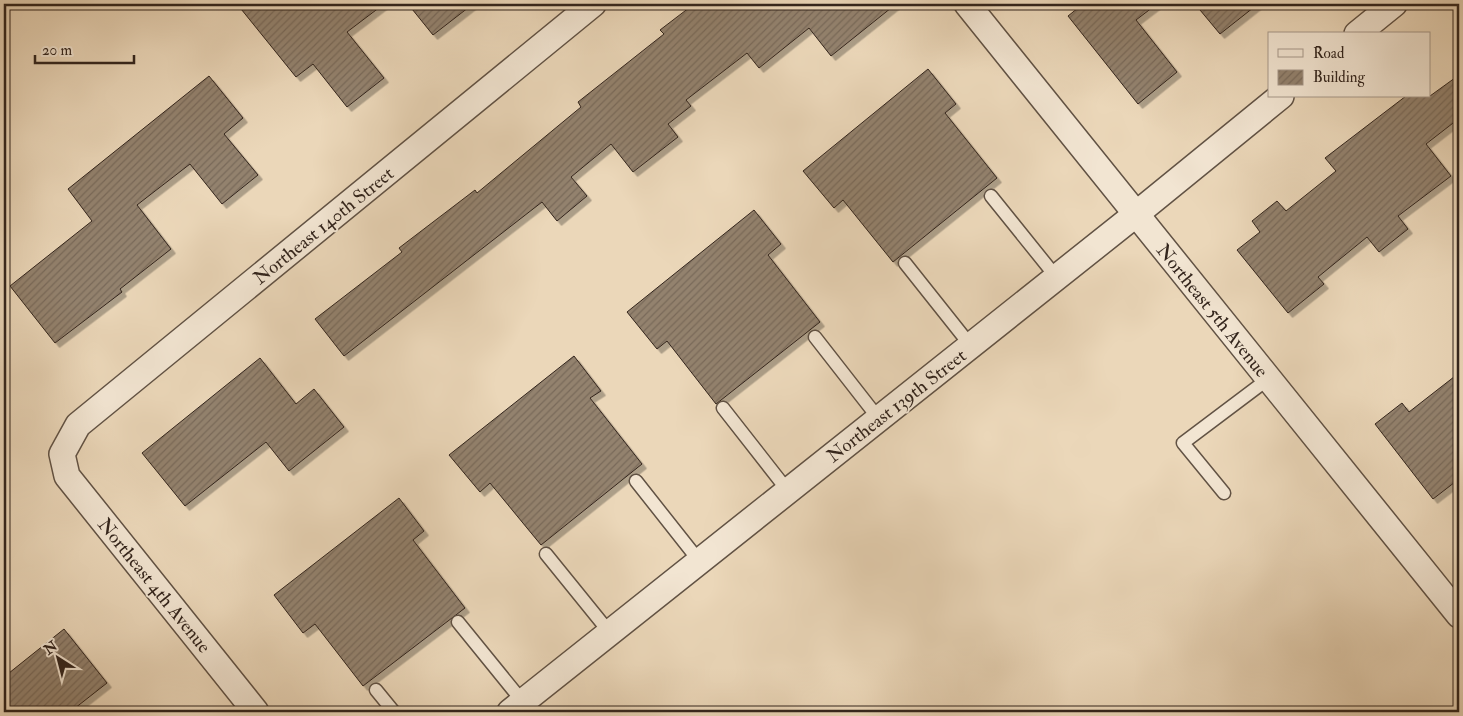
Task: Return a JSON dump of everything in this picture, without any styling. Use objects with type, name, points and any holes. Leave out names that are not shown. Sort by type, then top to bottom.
[{"type":"street","name":"Northeast 140th Street","points":[[62,454],[78,425],[593,4]]},
{"type":"street","name":"Northeast 5th Avenue","points":[[968,4],[1268,379],[1456,604]]},
{"type":"street","points":[[1360,32],[1394,4]]},
{"type":"street","name":"Northeast 139th Street","points":[[517,707],[1057,278],[1279,98]]},
{"type":"street","name":"Northeast 4th Avenue","points":[[62,454],[67,476],[256,712]]},
{"type":"lane","points":[[991,196],[1057,278]]},
{"type":"lane","points":[[905,263],[971,346]]},
{"type":"lane","points":[[815,337],[879,419]]},
{"type":"lane","points":[[1224,493],[1183,443],[1268,379]]},
{"type":"lane","points":[[723,408],[788,491]]},
{"type":"lane","points":[[636,481],[700,562]]},
{"type":"lane","points":[[546,554],[610,633]]},
{"type":"lane","points":[[458,622],[517,707]]},
{"type":"lane","points":[[376,690],[394,712]]},
{"type":"building","points":[[237,4],[384,4],[347,32],[384,78],[347,107],[313,64],[296,77]]},
{"type":"building","points":[[408,4],[473,4],[433,35]]},
{"type":"building","points":[[694,4],[896,4],[831,56],[809,28],[759,68],[747,53],[686,100],[691,106],[668,124],[678,137],[633,172],[611,144],[571,177],[587,196],[557,221],[542,202],[344,356],[315,319],[402,252],[399,248],[475,190],[477,193],[581,107],[578,102],[664,34],[660,30]]},
{"type":"building","points":[[1083,4],[1157,4],[1136,20],[1177,72],[1138,104],[1068,16]]},
{"type":"building","points":[[1195,4],[1258,4],[1220,34]]},
{"type":"building","points":[[928,69],[956,104],[945,113],[997,178],[893,262],[843,200],[834,208],[803,171]]},
{"type":"building","points":[[1459,75],[1459,115],[1457,120],[1426,144],[1451,176],[1398,216],[1408,229],[1379,252],[1367,237],[1318,277],[1324,284],[1288,313],[1237,250],[1260,232],[1252,221],[1277,201],[1286,211],[1336,171],[1325,158],[1403,98],[1430,98],[1430,96]]},
{"type":"building","points":[[209,76],[243,118],[224,134],[258,175],[222,204],[190,164],[137,205],[171,249],[120,289],[122,292],[55,343],[10,286],[92,221],[68,189]]},
{"type":"building","points":[[754,210],[781,244],[768,255],[820,322],[716,404],[667,341],[657,349],[627,312]]},
{"type":"building","points":[[574,356],[601,391],[590,398],[642,464],[541,545],[490,483],[480,492],[449,455]]},
{"type":"building","points":[[260,358],[296,404],[314,389],[344,427],[289,471],[266,442],[185,506],[142,453]]},
{"type":"building","points":[[1459,373],[1459,479],[1433,499],[1375,424],[1402,403],[1409,412]]},
{"type":"building","points":[[399,498],[424,531],[413,540],[465,608],[363,686],[315,624],[303,633],[274,595]]},
{"type":"building","points":[[64,629],[107,683],[70,712],[4,712],[4,677]]}]
